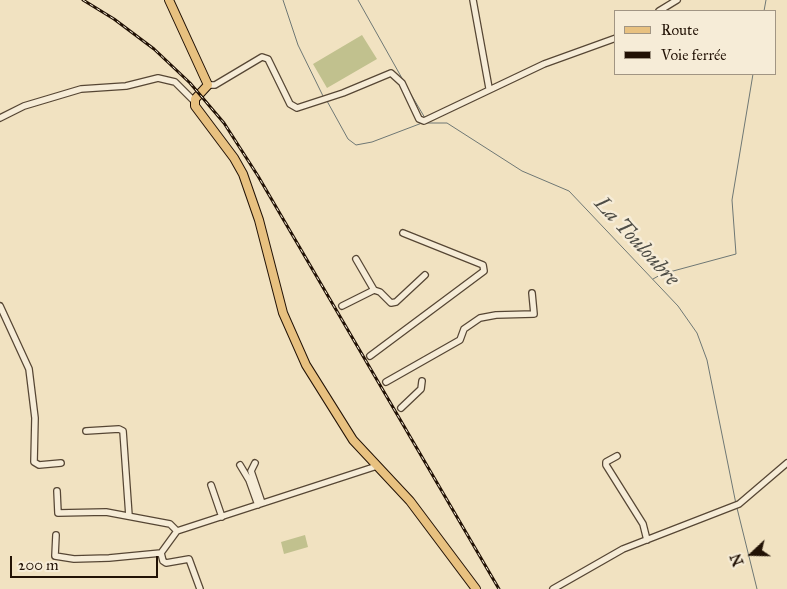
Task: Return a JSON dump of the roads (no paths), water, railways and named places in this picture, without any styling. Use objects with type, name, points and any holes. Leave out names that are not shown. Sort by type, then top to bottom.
[{"type":"main road","points":[[169,0],[208,85],[194,102],[195,106],[228,150],[243,174],[259,220],[283,313],[297,347],[346,430],[410,501],[476,589]]},
{"type":"street","points":[[473,0],[489,88]]},
{"type":"street","points":[[661,10],[676,0]]},
{"type":"street","points":[[208,85],[215,85],[262,57],[268,59],[290,104],[297,108],[343,93],[391,73],[402,83],[419,119],[424,121],[489,88],[544,64],[614,39]]},
{"type":"street","points":[[0,118],[24,106],[81,89],[120,86],[158,78],[175,82],[194,102]]},
{"type":"street","points":[[370,356],[484,271],[483,265],[403,233]]},
{"type":"street","points":[[356,259],[374,290],[380,292],[391,303],[396,302],[425,275]]},
{"type":"street","points":[[342,306],[374,290]]},
{"type":"street","points":[[386,382],[460,340],[464,328],[480,318],[496,315],[534,314],[532,293]]},
{"type":"street","points":[[0,306],[29,369],[35,418],[34,462],[39,464],[61,463]]},
{"type":"street","points":[[401,408],[421,389],[422,381]]},
{"type":"street","points":[[86,431],[119,429],[123,431],[129,516]]},
{"type":"street","points":[[617,456],[606,462],[606,465],[643,524],[647,540]]},
{"type":"street","points":[[255,463],[251,471],[260,504]]},
{"type":"street","points":[[553,589],[623,549],[736,505],[787,463]]},
{"type":"street","points":[[240,465],[260,504]]},
{"type":"street","points":[[56,535],[55,556],[92,558],[161,553],[177,531],[377,466]]},
{"type":"street","points":[[211,485],[222,516]]},
{"type":"street","points":[[57,491],[58,513],[106,512],[170,524],[177,531]]},
{"type":"street","points":[[161,553],[163,561],[166,563],[189,559],[200,589]]},
{"type":"waterway","name":"La Touloubre","points":[[283,0],[298,45],[323,96]]},
{"type":"waterway","points":[[358,0],[403,80]]},
{"type":"waterway","points":[[764,10],[766,0]]},
{"type":"waterway","points":[[653,279],[662,274],[736,254],[732,200],[753,75]]},
{"type":"waterway","points":[[406,86],[425,118]]},
{"type":"waterway","name":"La Touloubre","points":[[327,101],[348,139],[356,145],[372,142],[422,123]]},
{"type":"waterway","name":"La Touloubre","points":[[426,123],[447,123],[522,171],[569,191],[678,306],[697,333],[707,360],[736,504]]},
{"type":"waterway","name":"La Touloubre","points":[[737,508],[757,589]]},
{"type":"railway","points":[[83,0],[114,19],[154,49],[190,83],[224,123],[258,176],[499,589]]}]
